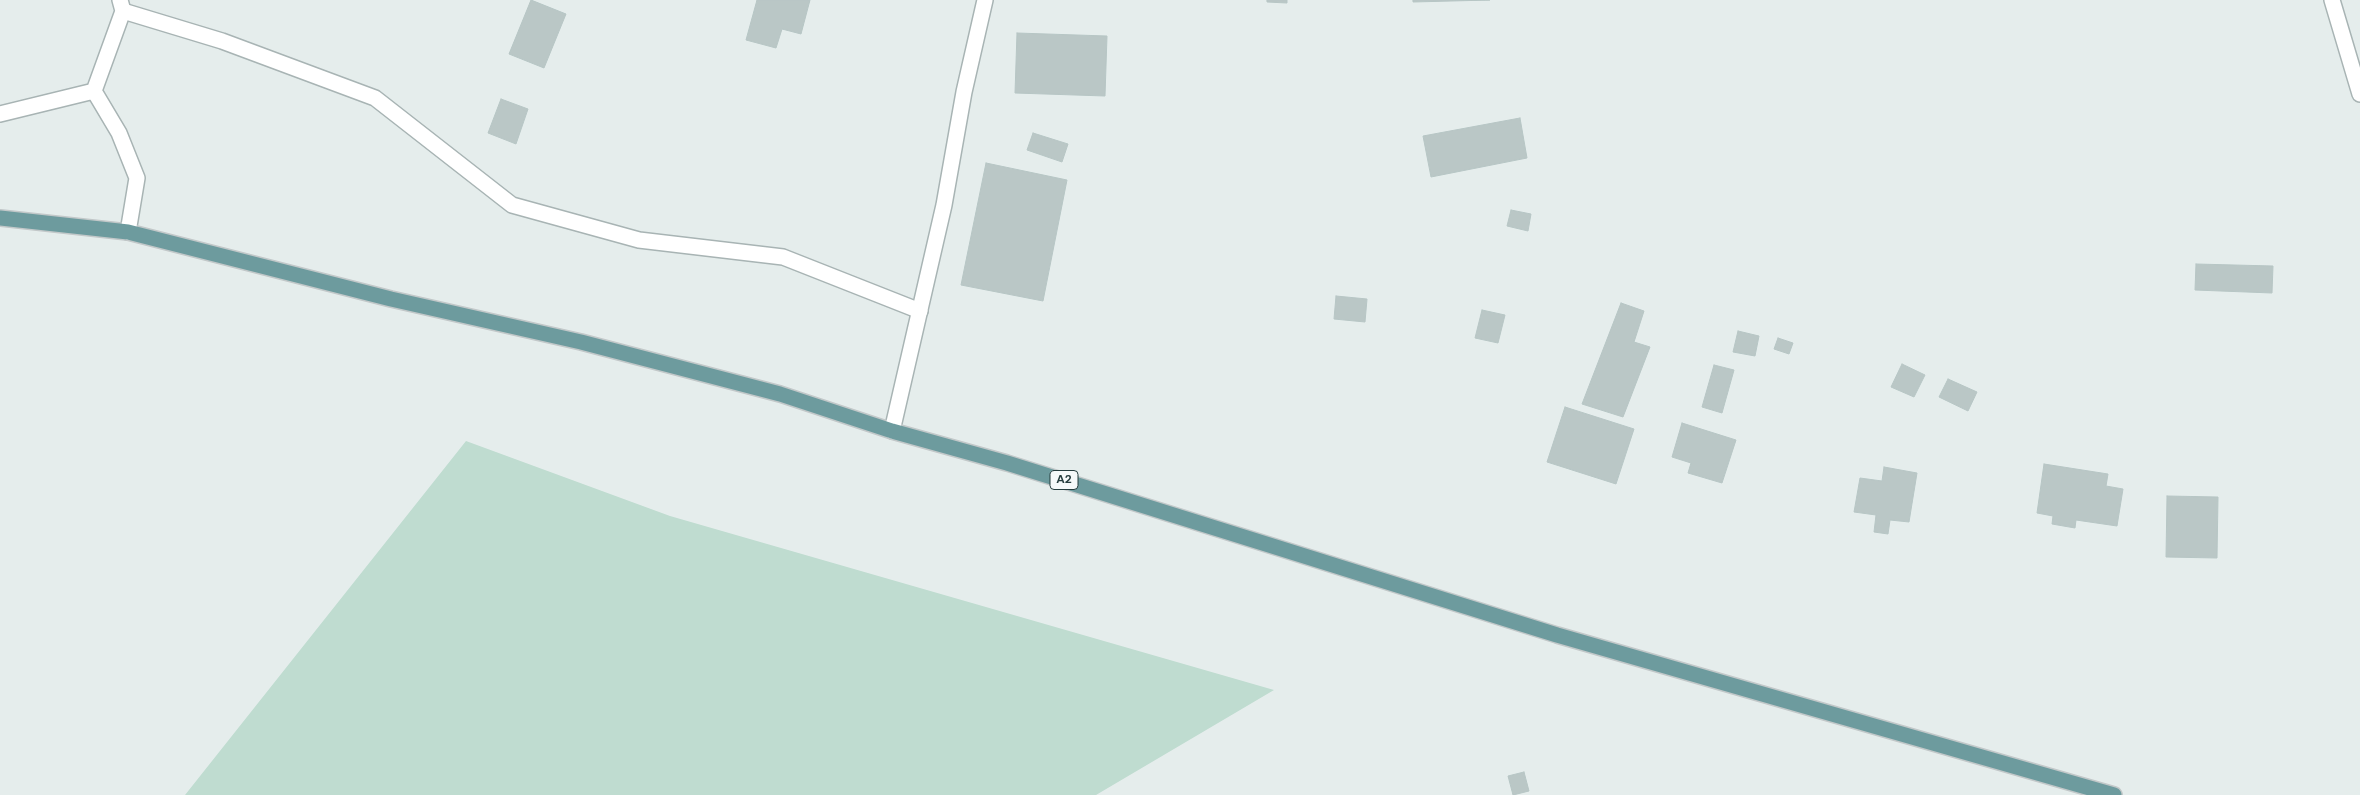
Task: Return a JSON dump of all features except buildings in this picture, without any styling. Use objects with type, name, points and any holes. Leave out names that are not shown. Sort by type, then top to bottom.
[{"type":"main road","name":"A2","points":[[0,218],[128,232],[390,299],[581,342],[780,394],[892,431],[1017,466],[1557,635],[1992,762],[2114,795]]},
{"type":"street","points":[[892,431],[944,205],[964,92],[985,0]]},
{"type":"street","points":[[2332,0],[2360,94]]},
{"type":"street","points":[[128,232],[137,178],[119,133],[94,90],[122,6],[375,98],[512,205],[640,240],[783,257],[920,311]]},
{"type":"street","points":[[0,114],[94,90]]},
{"type":"green space","points":[[466,441],[670,516],[1274,690],[1096,795],[185,795]]}]
